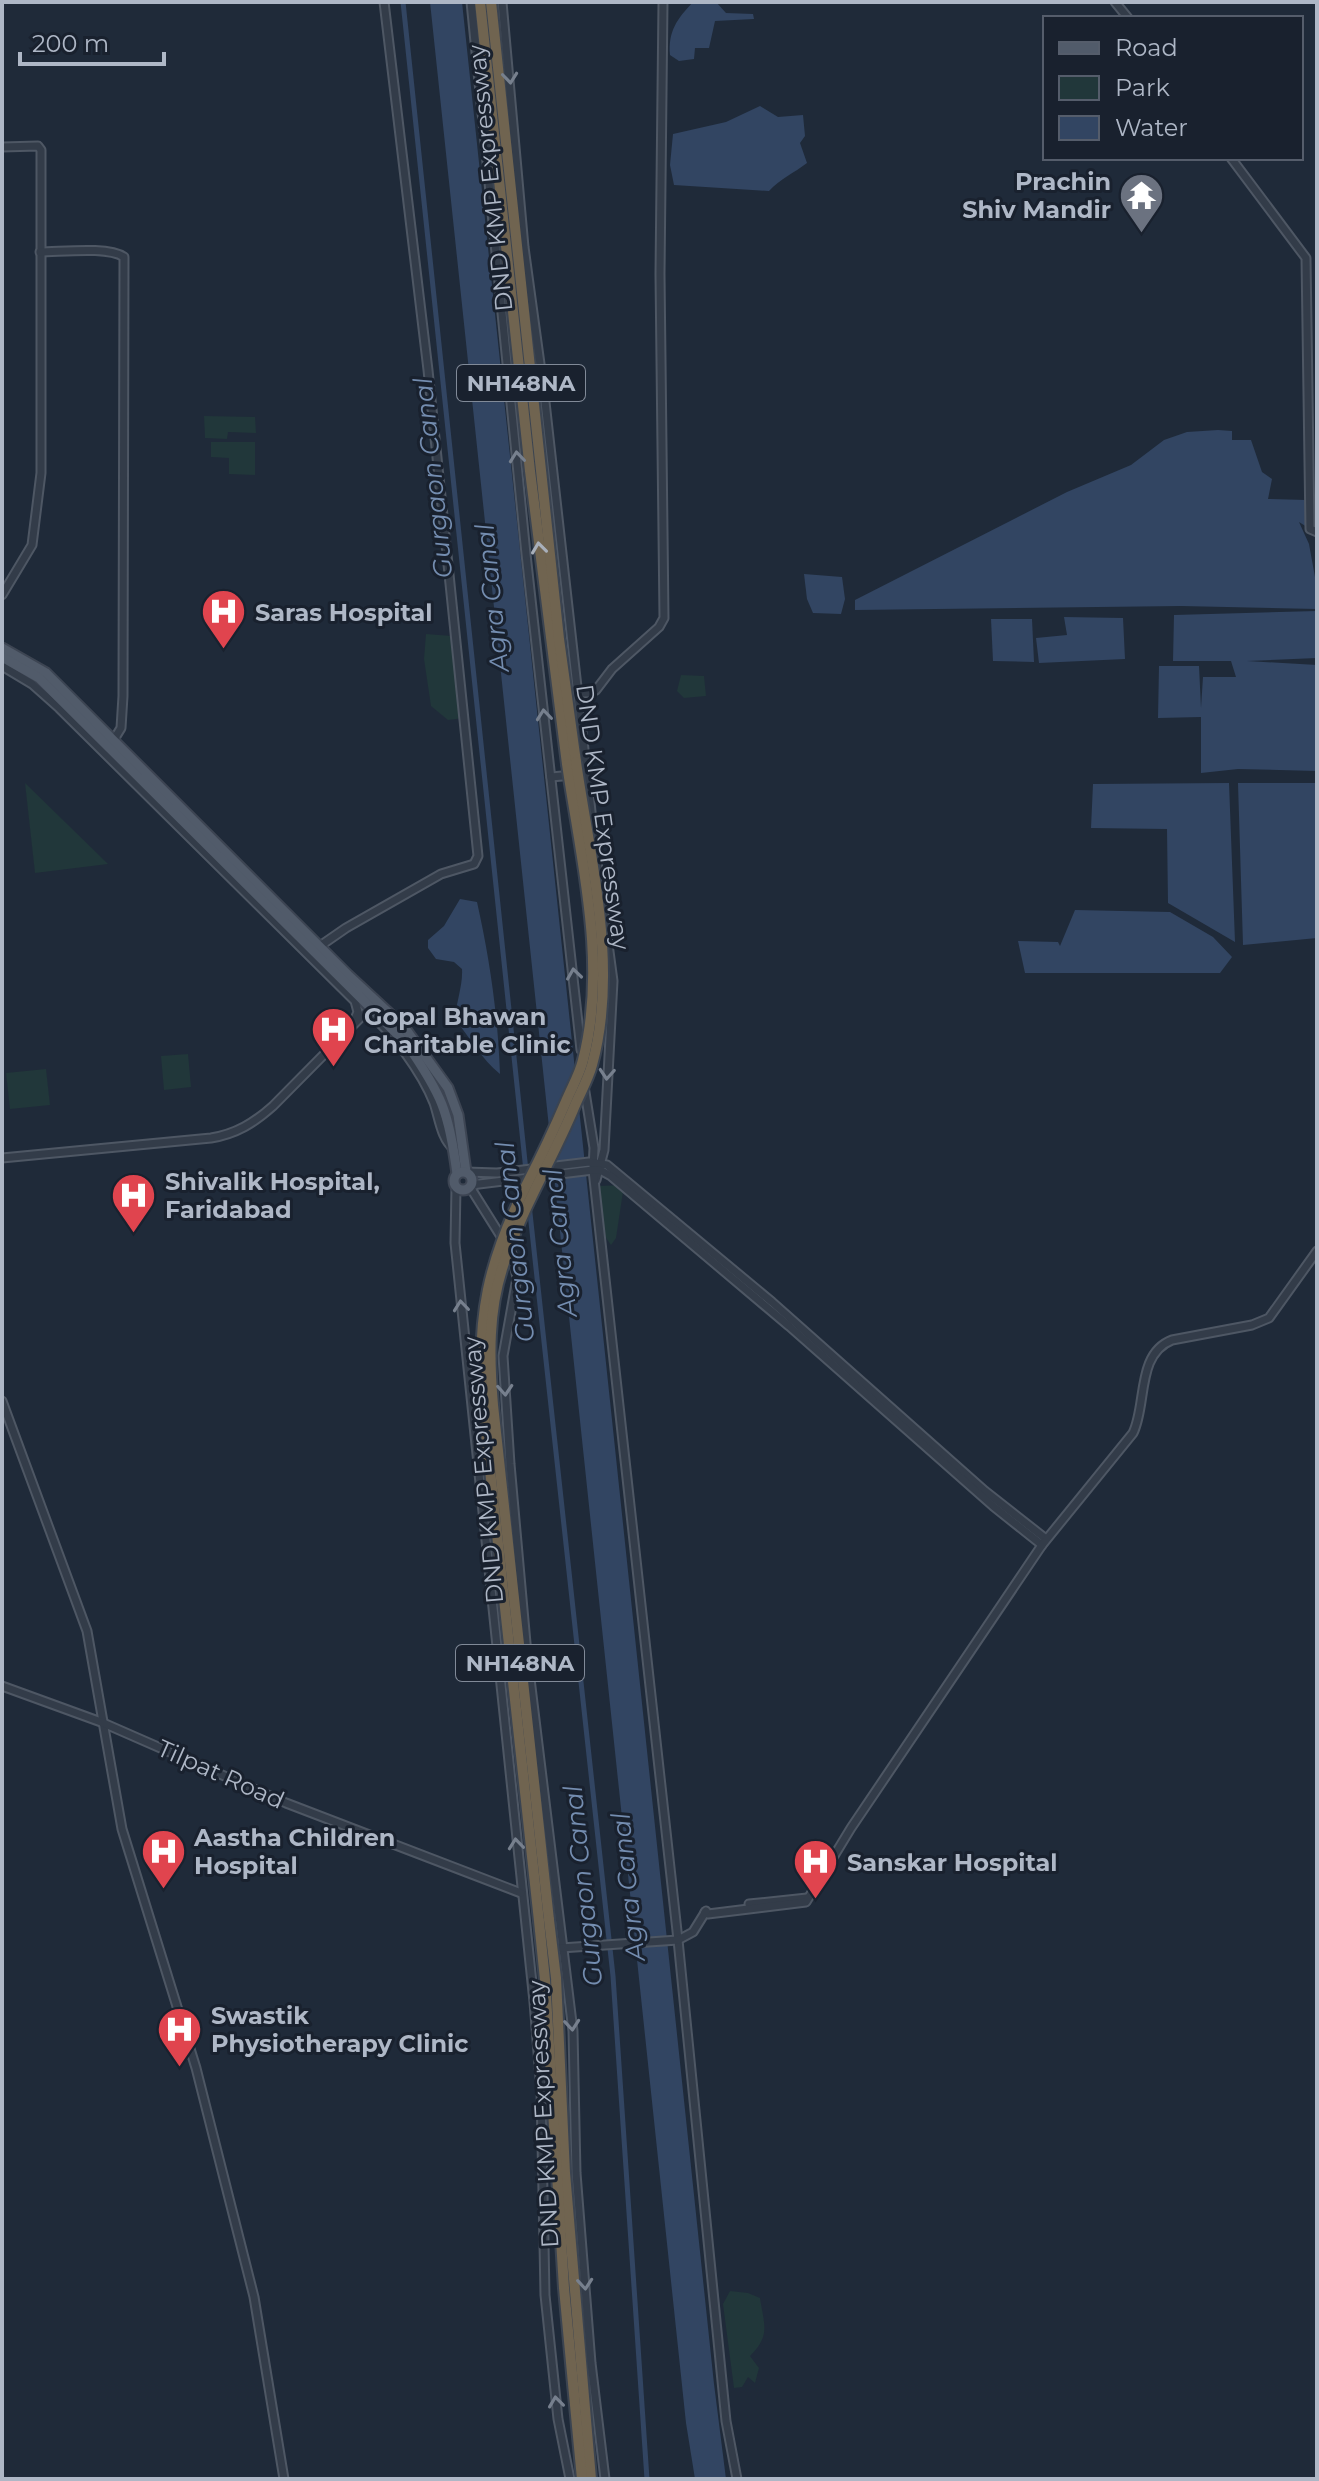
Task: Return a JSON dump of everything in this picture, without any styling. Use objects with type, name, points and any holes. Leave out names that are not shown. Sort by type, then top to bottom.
[{"type":"highway","name":"DND KMP Expressway","points":[[480,2],[492,161],[532,486],[572,763]]},
{"type":"highway","name":"DND KMP Expressway","points":[[491,2],[594,972],[592,1019],[582,1064],[510,1220],[494,1262],[483,1309],[479,1358],[488,1405],[551,1979],[591,2479]]},
{"type":"highway","name":"DND KMP Expressway","points":[[551,1979],[563,2274],[582,2479]]},
{"type":"main road","points":[[2,648],[46,673],[320,946],[329,961],[406,1043],[431,1078],[448,1116],[462,1173],[472,1178],[471,1186],[464,1190],[456,1187],[454,1182],[462,1173],[458,1115],[441,1076],[404,1027],[329,961],[73,718],[39,678],[2,657]]},
{"type":"street","points":[[320,946],[441,874],[474,864],[478,856],[428,370],[384,2]]},
{"type":"street","points":[[471,2],[492,161],[551,777],[586,1100],[594,1148],[674,1940],[726,2421],[737,2479]]},
{"type":"street","points":[[502,2],[524,247],[613,981],[612,1039],[594,1166]]},
{"type":"street","points":[[579,693],[596,690],[612,669],[659,627],[664,618],[660,274],[663,2]]},
{"type":"street","points":[[2,147],[38,146],[40,149],[42,454],[35,532],[28,554],[2,595]]},
{"type":"street","points":[[1232,160],[1306,258],[1310,529],[1317,532]]},
{"type":"street","points":[[40,252],[103,252],[124,257],[123,696],[121,725],[113,741]]},
{"type":"street","points":[[2,666],[32,684],[73,718],[355,1001],[358,1012],[352,1026]]},
{"type":"street","points":[[551,777],[588,774]]},
{"type":"street","points":[[2,1158],[211,1138],[236,1132],[273,1106],[368,1012],[423,1077],[446,1140],[454,1149]]},
{"type":"street","points":[[462,1173],[497,1176],[594,1166],[772,1302],[1044,1542]]},
{"type":"street","points":[[497,1176],[471,1186],[512,1254],[517,1278],[506,1330],[504,1372],[527,1654],[573,2031],[577,2187],[591,2363],[605,2479]]},
{"type":"street","points":[[456,1187],[455,1243],[541,2090],[545,2295],[558,2419],[570,2479]]},
{"type":"street","points":[[527,1949],[674,1940],[695,1930],[705,1912],[803,1904],[1044,1542],[1133,1433],[1149,1365],[1164,1343],[1252,1325],[1269,1318],[1317,1251]]},
{"type":"street","points":[[2,1401],[85,1624],[122,1829],[196,2068],[247,2267],[284,2479]]},
{"type":"street","name":"Tilpat Road","points":[[2,1686],[116,1728],[272,1798],[521,1893]]},
{"type":"street","points":[[104,1739],[116,1728]]},
{"type":"green space","points":[[204,416],[255,417],[256,433],[228,432],[227,439],[205,438]]},
{"type":"green space","points":[[211,442],[255,442],[255,475],[229,474],[229,458],[211,457]]},
{"type":"green space","points":[[426,634],[452,636],[464,718],[448,720],[431,706],[424,659]]},
{"type":"green space","points":[[681,675],[704,676],[706,696],[684,698],[677,691]]},
{"type":"green space","points":[[25,783],[108,864],[35,873]]},
{"type":"green space","points":[[188,1054],[191,1087],[164,1090],[161,1056]]},
{"type":"green space","points":[[46,1069],[50,1105],[10,1109],[6,1073]]},
{"type":"green space","points":[[624,1185],[616,1238],[611,1245],[604,1235],[598,1186]]},
{"type":"green space","points":[[730,2291],[760,2298],[764,2323],[761,2342],[750,2356],[759,2368],[755,2383],[748,2377],[742,2387],[734,2388],[723,2304]]},
{"type":"water","points":[[430,2],[462,2],[726,2479],[695,2479],[686,2423]]},
{"type":"water","points":[[693,2],[716,2],[726,13],[753,14],[754,19],[715,21],[709,48],[695,48],[694,59],[679,61],[670,55],[670,39],[678,20]]},
{"type":"water","points":[[760,106],[778,117],[803,115],[805,136],[800,143],[807,163],[769,191],[674,185],[670,165],[673,134],[726,122]]},
{"type":"water","points":[[1232,431],[1232,440],[1251,440],[1262,472],[1272,479],[1268,499],[1306,500],[1307,527],[1299,522],[1309,544],[1317,588],[1317,609],[1181,606],[855,610],[855,600],[1067,492],[1131,465],[1164,440],[1187,432]]},
{"type":"water","points":[[804,574],[842,577],[845,599],[841,614],[813,613],[807,599]]},
{"type":"water","points":[[1317,611],[1317,658],[1247,661],[1317,665],[1317,771],[1238,769],[1201,773],[1201,717],[1158,718],[1159,666],[1199,666],[1201,708],[1203,677],[1236,677],[1231,661],[1173,661],[1174,615]]},
{"type":"water","points":[[1064,617],[1123,618],[1125,659],[1039,663],[1036,638],[1067,635]]},
{"type":"water","points":[[991,619],[1032,619],[1034,662],[993,661]]},
{"type":"water","points":[[1229,783],[1235,942],[1168,903],[1167,829],[1091,828],[1093,784]]},
{"type":"water","points":[[1238,783],[1317,783],[1317,938],[1243,945]]},
{"type":"water","points":[[460,899],[477,902],[493,988],[500,1074],[455,1020],[462,969],[454,962],[436,959],[428,948],[428,940],[444,926]]},
{"type":"water","points":[[1075,910],[1170,912],[1213,937],[1232,957],[1220,973],[1025,973],[1018,941],[1058,942],[1060,946]]},
{"type":"waterway","name":"Gurgaon Canal","points":[[403,2],[526,1171]]},
{"type":"waterway","name":"Gurgaon Canal","points":[[529,1204],[613,1976],[647,2479]]},
{"type":"place","name":"Prachin Shiv Mandir","points":[[1142,234]]},
{"type":"place","name":"Saras Hospital","points":[[224,651]]},
{"type":"place","name":"Gopal Bhawan Charitable Clinic","points":[[333,1069]]},
{"type":"place","name":"Shivalik Hospital, Faridabad","points":[[134,1234]]},
{"type":"place","name":"Aastha Children Hospital","points":[[163,1890]]},
{"type":"place","name":"Sanskar Hospital","points":[[816,1901]]},
{"type":"place","name":"Swastik Physiotherapy Clinic","points":[[180,2068]]},
{"type":"water label","name":"Agra Canal","points":[[492,598]]},
{"type":"water label","name":"Agra Canal","points":[[560,1243]]},
{"type":"water label","name":"Agra Canal","points":[[628,1887]]}]
